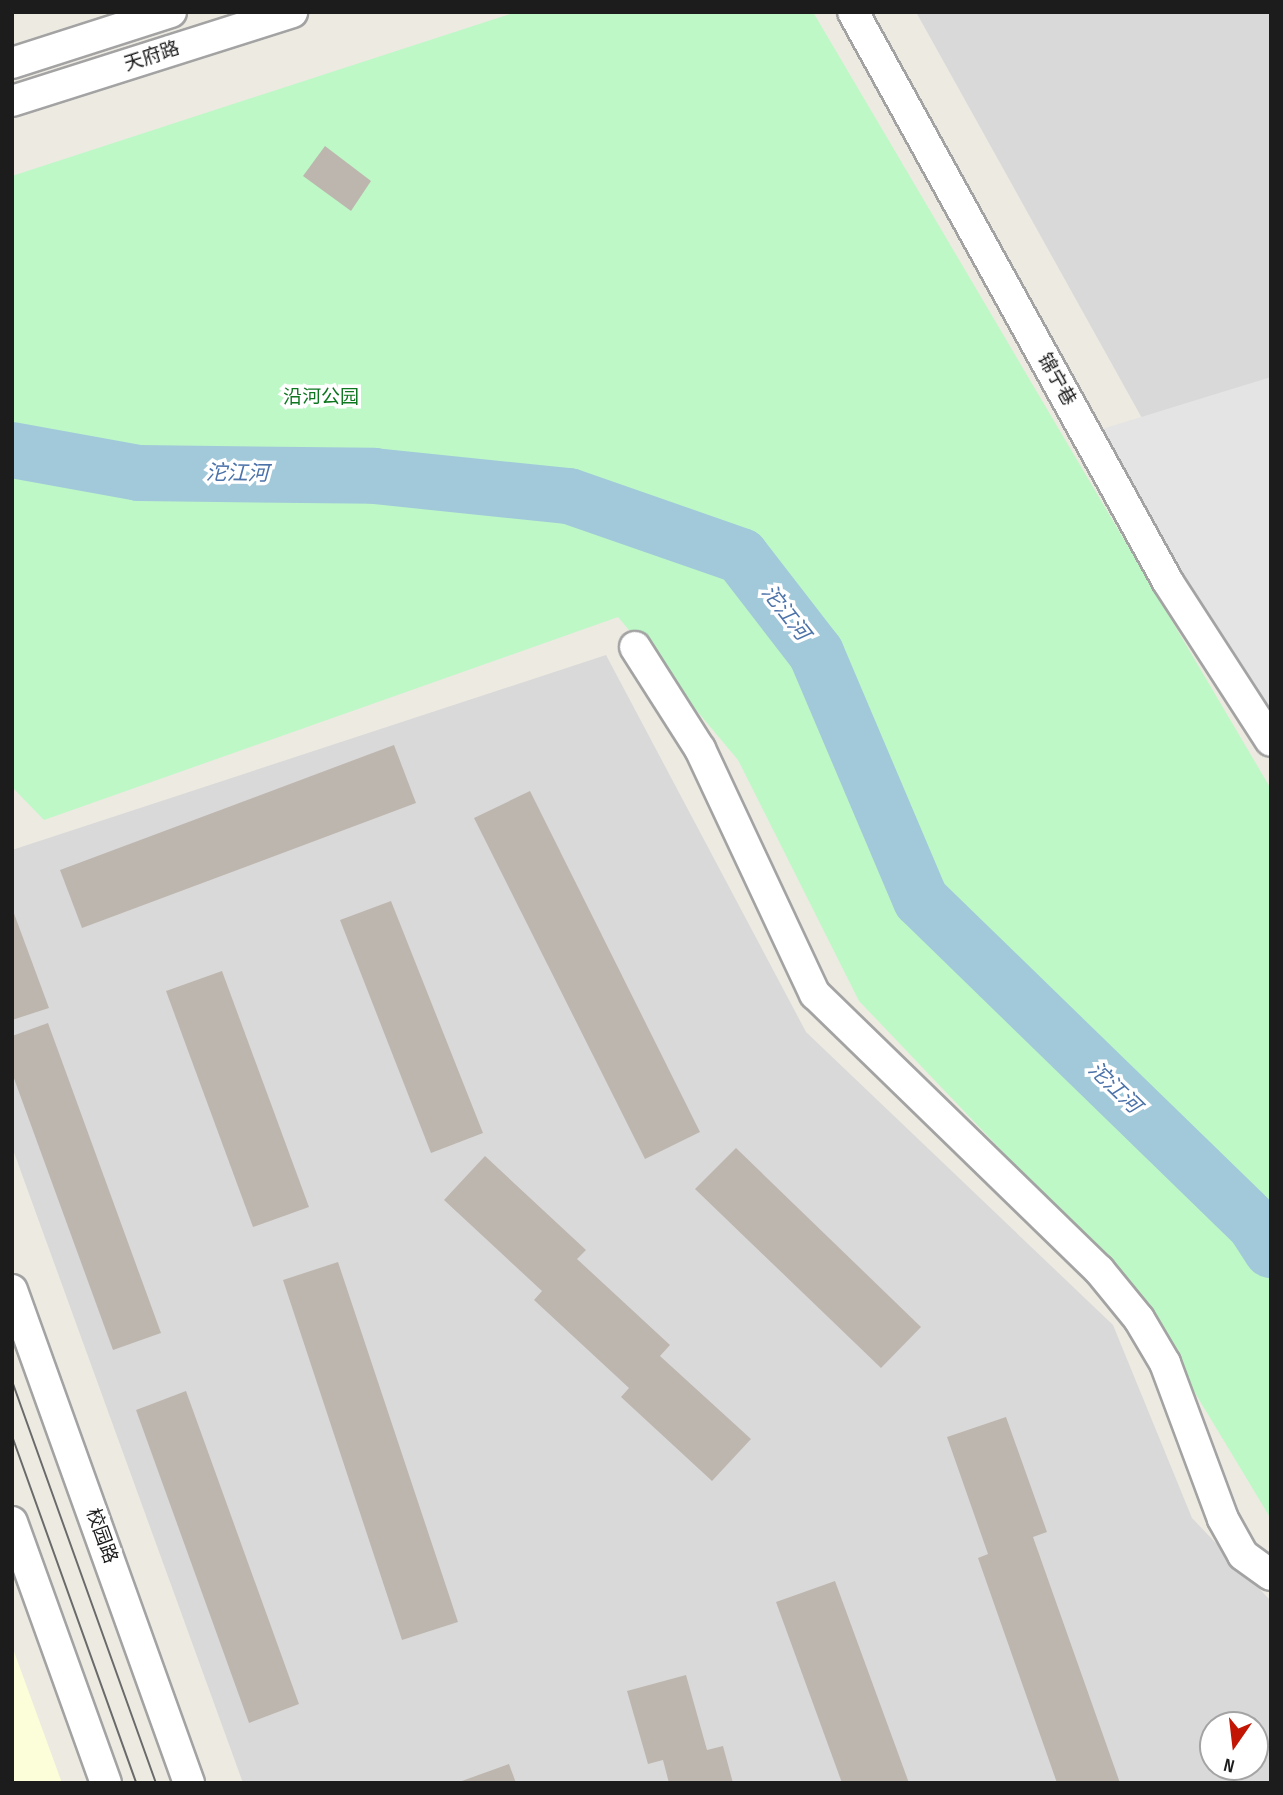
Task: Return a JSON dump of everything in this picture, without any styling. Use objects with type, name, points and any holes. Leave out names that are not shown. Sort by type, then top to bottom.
[{"type":"street","name":"天府路","points":[[12,63],[171,12]]},
{"type":"street","name":"天府路","points":[[12,101],[292,12]]},
{"type":"street","name":"锦宁巷","points":[[853,12],[1168,582],[1271,741]]},
{"type":"street","points":[[635,647],[700,749],[815,994],[1100,1270],[1139,1319],[1165,1363],[1223,1519],[1243,1555],[1271,1575]]},
{"type":"street","name":"校园路","points":[[12,1290],[188,1783]]},
{"type":"street","points":[[12,1522],[106,1783]]},
{"type":"shaded area","points":[[916,12],[1271,12],[1271,650]]},
{"type":"shaded area","points":[[1271,377],[1271,725],[1099,430]]},
{"type":"shaded area","points":[[606,655],[806,1032],[1113,1325],[1192,1518],[1271,1601],[1271,1783],[243,1783],[12,1147],[12,850]]},
{"type":"shaded area","points":[[12,1646],[62,1783],[12,1783]]},
{"type":"green space","name":"沿河公园","points":[[516,12],[813,12],[1271,789],[1271,1519],[1130,1285],[859,1001],[738,760],[618,617],[44,820],[12,787],[12,176]]},
{"type":"building","points":[[325,146],[371,181],[351,211],[303,176]]},
{"type":"building","points":[[394,745],[416,803],[82,928],[60,870]]},
{"type":"building","points":[[530,791],[700,1132],[645,1159],[474,818]]},
{"type":"building","points":[[391,901],[483,1133],[431,1153],[340,920]]},
{"type":"building","points":[[12,908],[49,1008],[12,1020]]},
{"type":"building","points":[[222,971],[309,1207],[253,1227],[166,991]]},
{"type":"building","points":[[48,1023],[161,1333],[113,1350],[12,1073],[12,1036]]},
{"type":"building","points":[[736,1148],[921,1327],[881,1368],[695,1189]]},
{"type":"building","points":[[485,1156],[586,1250],[577,1259],[670,1345],[660,1356],[751,1439],[712,1481],[621,1397],[629,1388],[534,1300],[542,1291],[444,1200]]},
{"type":"building","points":[[338,1262],[458,1622],[402,1640],[283,1280]]},
{"type":"building","points":[[186,1391],[299,1704],[249,1723],[136,1410]]},
{"type":"building","points":[[1006,1417],[1047,1532],[1033,1537],[1120,1783],[1057,1783],[978,1558],[988,1554],[947,1437]]},
{"type":"building","points":[[835,1581],[909,1783],[842,1783],[776,1602]]},
{"type":"building","points":[[686,1675],[707,1750],[723,1746],[733,1783],[669,1783],[663,1760],[648,1764],[627,1691]]},
{"type":"building","points":[[509,1764],[516,1783],[459,1783],[459,1782]]},
{"type":"waterway","name":"沱江河","points":[[12,450],[139,473],[374,476],[569,496],[741,556],[816,653],[921,900],[1255,1225],[1271,1250]]},
{"type":"tram line","points":[[12,1381],[156,1783]]},
{"type":"tram line","points":[[12,1436],[136,1783]]}]
